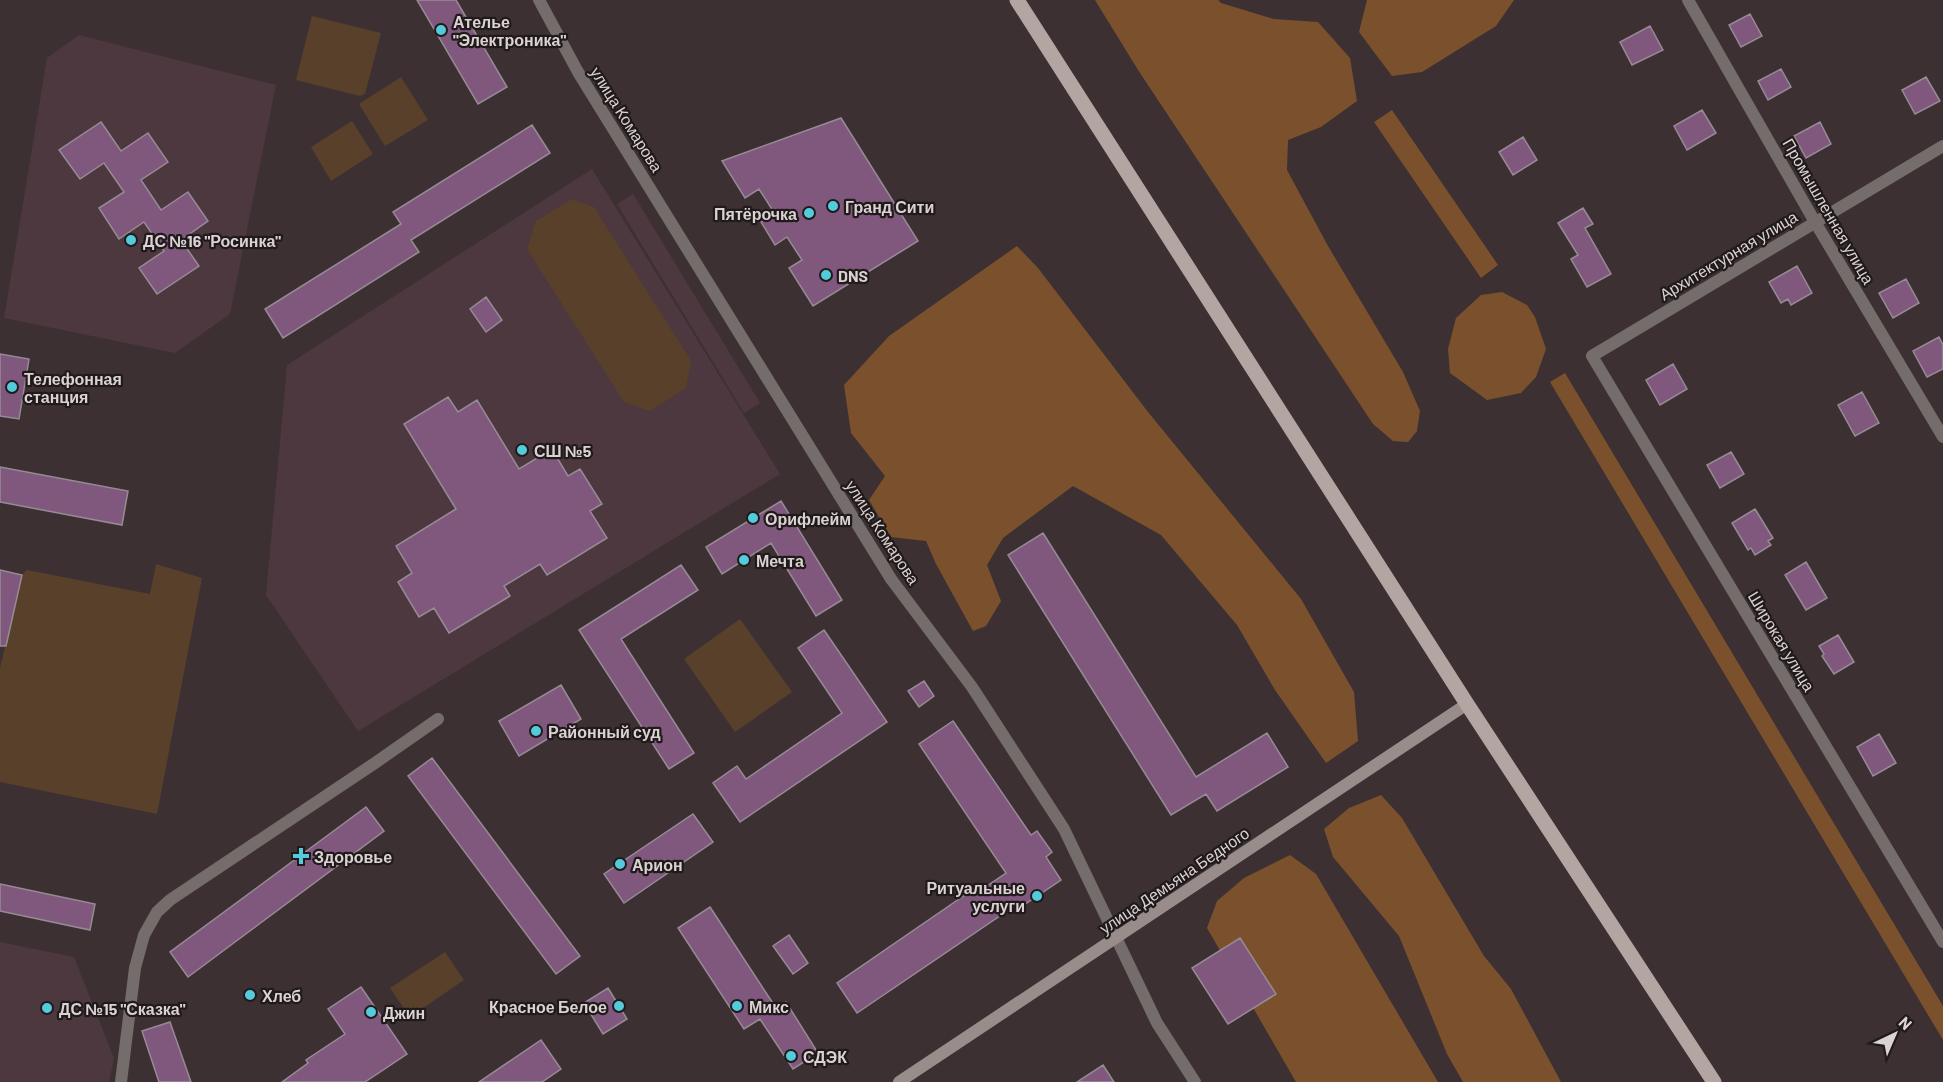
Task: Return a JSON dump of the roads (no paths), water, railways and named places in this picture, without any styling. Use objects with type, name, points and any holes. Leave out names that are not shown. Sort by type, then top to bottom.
[{"type":"main road","points":[[1017,0],[1467,704],[1714,1082]]},
{"type":"street","name":"улица Комарова","points":[[539,0],[578,72],[891,579],[972,687],[1064,829],[1157,1023],[1195,1082]]},
{"type":"street","name":"Промышленная улица","points":[[1688,0],[1815,222],[1943,436]]},
{"type":"street","name":"Архитектурная улица","points":[[1592,356],[1943,146]]},
{"type":"street","name":"Широкая улица","points":[[1592,356],[1943,942]]},
{"type":"street","name":"улица Демьяна Бедного","points":[[899,1082],[1467,704]]},
{"type":"street","points":[[122,1082],[135,969],[144,935],[157,912],[170,900],[375,764],[438,719]]},
{"type":"place","name":"Ателье \"Электроника\"","points":[[441,30]]},
{"type":"place","name":"Гранд Сити","points":[[833,206]]},
{"type":"place","name":"Пятёрочка","points":[[809,213]]},
{"type":"place","name":"ДС №16 \"Росинка\"","points":[[131,240]]},
{"type":"place","name":"DNS","points":[[826,275]]},
{"type":"place","name":"Телефонная станция","points":[[12,387]]},
{"type":"place","name":"СШ №5","points":[[522,450]]},
{"type":"place","name":"Орифлейм","points":[[753,518]]},
{"type":"place","name":"Мечта","points":[[744,560]]},
{"type":"place","name":"Районный суд","points":[[536,731]]},
{"type":"place","name":"Здоровье","points":[[301,856]]},
{"type":"place","name":"Арион","points":[[620,864]]},
{"type":"place","name":"Ритуальные услуги","points":[[1037,896]]},
{"type":"place","name":"Хлеб","points":[[250,995]]},
{"type":"place","name":"Красное Белое","points":[[619,1006]]},
{"type":"place","name":"Микс","points":[[737,1006]]},
{"type":"place","name":"ДС №15 \"Сказка\"","points":[[47,1008]]},
{"type":"place","name":"Джин","points":[[371,1012]]},
{"type":"place","name":"СДЭК","points":[[791,1056]]}]
